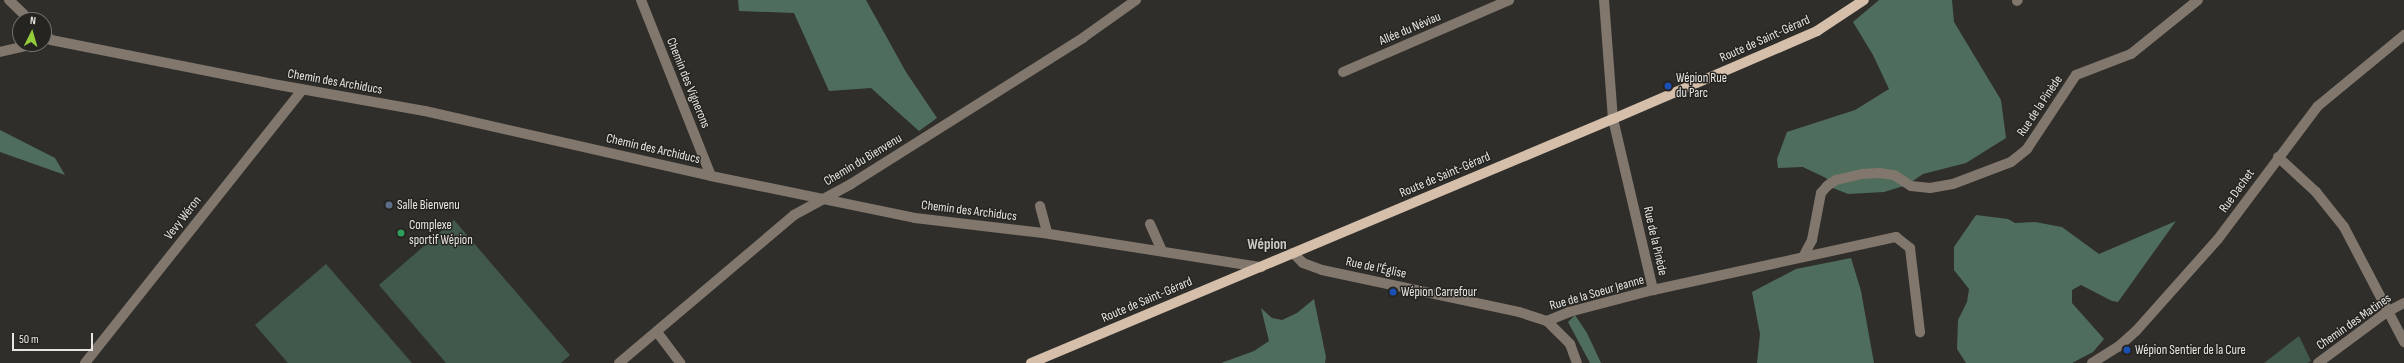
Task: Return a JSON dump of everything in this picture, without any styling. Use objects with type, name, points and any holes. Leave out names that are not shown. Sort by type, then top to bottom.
[{"type":"main road","name":"Route de Saint-Gérard","points":[[1031,363],[1613,119],[1816,31],[1864,0]]},
{"type":"street","points":[[9,0],[22,12]]},
{"type":"street","name":"Chemin des Vignerons","points":[[641,0],[711,176]]},
{"type":"street","name":"Chemin du Bienvenu","points":[[619,363],[794,215],[851,184],[1084,37],[1136,0]]},
{"type":"street","name":"Allée du Néviau","points":[[1343,72],[1509,0]]},
{"type":"street","name":"Rue de la Pinède","points":[[1604,0],[1613,119],[1653,290],[1896,236],[1910,248],[1920,332]]},
{"type":"street","name":"Rue de la Pinède","points":[[1804,257],[1812,240],[1821,192],[1827,186],[1842,179],[1879,173],[1894,175],[1911,186],[1930,188],[1953,184],[2010,162],[2027,149],[2076,75],[2131,54],[2198,0]]},
{"type":"street","name":"Rue Dachet","points":[[2092,363],[2118,347],[2136,331],[2218,239],[2278,157],[2318,106],[2404,35]]},
{"type":"street","name":"Chemin des Archiducs","points":[[52,39],[302,90],[425,111],[711,176],[915,218],[1047,233],[1261,267]]},
{"type":"street","points":[[0,52],[12,49]]},
{"type":"street","name":"Vevy Wéron","points":[[85,363],[302,90]]},
{"type":"street","points":[[2278,157],[2316,192],[2344,227],[2404,342]]},
{"type":"street","points":[[1040,206],[1047,233]]},
{"type":"street","points":[[1150,224],[1162,251]]},
{"type":"street","name":"Rue de l'Église","points":[[1293,253],[1303,263],[1322,270],[1519,312],[1547,321],[1570,344],[1577,363]]},
{"type":"street","name":"Rue de la Soeur Jeanne","points":[[1547,321],[1569,312],[1653,290]]},
{"type":"street","name":"Chemin des Matines","points":[[2318,363],[2387,312],[2404,303]]},
{"type":"street","points":[[657,332],[680,363]]},
{"type":"green space","points":[[738,0],[866,0],[906,72],[937,118],[919,131],[871,88],[829,91],[794,13],[739,11]]},
{"type":"green space","points":[[1879,0],[1952,0],[1954,22],[2001,100],[2006,138],[1966,163],[1923,174],[1907,185],[1884,192],[1848,194],[1833,188],[1826,178],[1803,167],[1778,168],[1777,159],[1787,132],[1855,110],[1889,89],[1873,55],[1853,22]]},
{"type":"green space","points":[[0,130],[55,158],[65,175],[0,152]]},
{"type":"green space","points":[[1976,215],[2008,219],[2015,223],[2035,222],[2062,227],[2099,254],[2176,221],[2118,302],[2112,301],[2081,285],[2072,290],[2072,303],[2104,339],[2093,352],[2072,363],[1966,363],[1957,349],[1958,320],[1967,302],[1969,289],[1954,270],[1954,247]]},
{"type":"green space","points":[[454,220],[570,355],[561,363],[446,363],[379,285]]},
{"type":"green space","points":[[1851,258],[1861,291],[1874,363],[1757,363],[1760,334],[1752,292],[1796,269]]},
{"type":"green space","points":[[326,264],[412,363],[288,363],[255,325]]},
{"type":"green space","points":[[1314,299],[1326,357],[1325,363],[1221,363],[1254,351],[1269,341],[1261,308],[1272,318],[1282,320],[1297,313]]},
{"type":"green space","points":[[1575,315],[1587,333],[1601,363],[1590,363],[1568,322]]},
{"type":"green space","points":[[2299,336],[2311,361],[2307,363],[2264,363]]},
{"type":"place","name":"Wépion Rue du Parc","points":[[1668,86]]},
{"type":"place","name":"Salle Bienvenu","points":[[389,205]]},
{"type":"place","name":"Complexe sportif Wépion","points":[[401,233]]},
{"type":"place","name":"Wépion Carrefour","points":[[1393,292]]},
{"type":"place","name":"Wépion Sentier de la Cure","points":[[2127,350]]},
{"type":"district","name":"Wépion","points":[[1267,245]]}]
